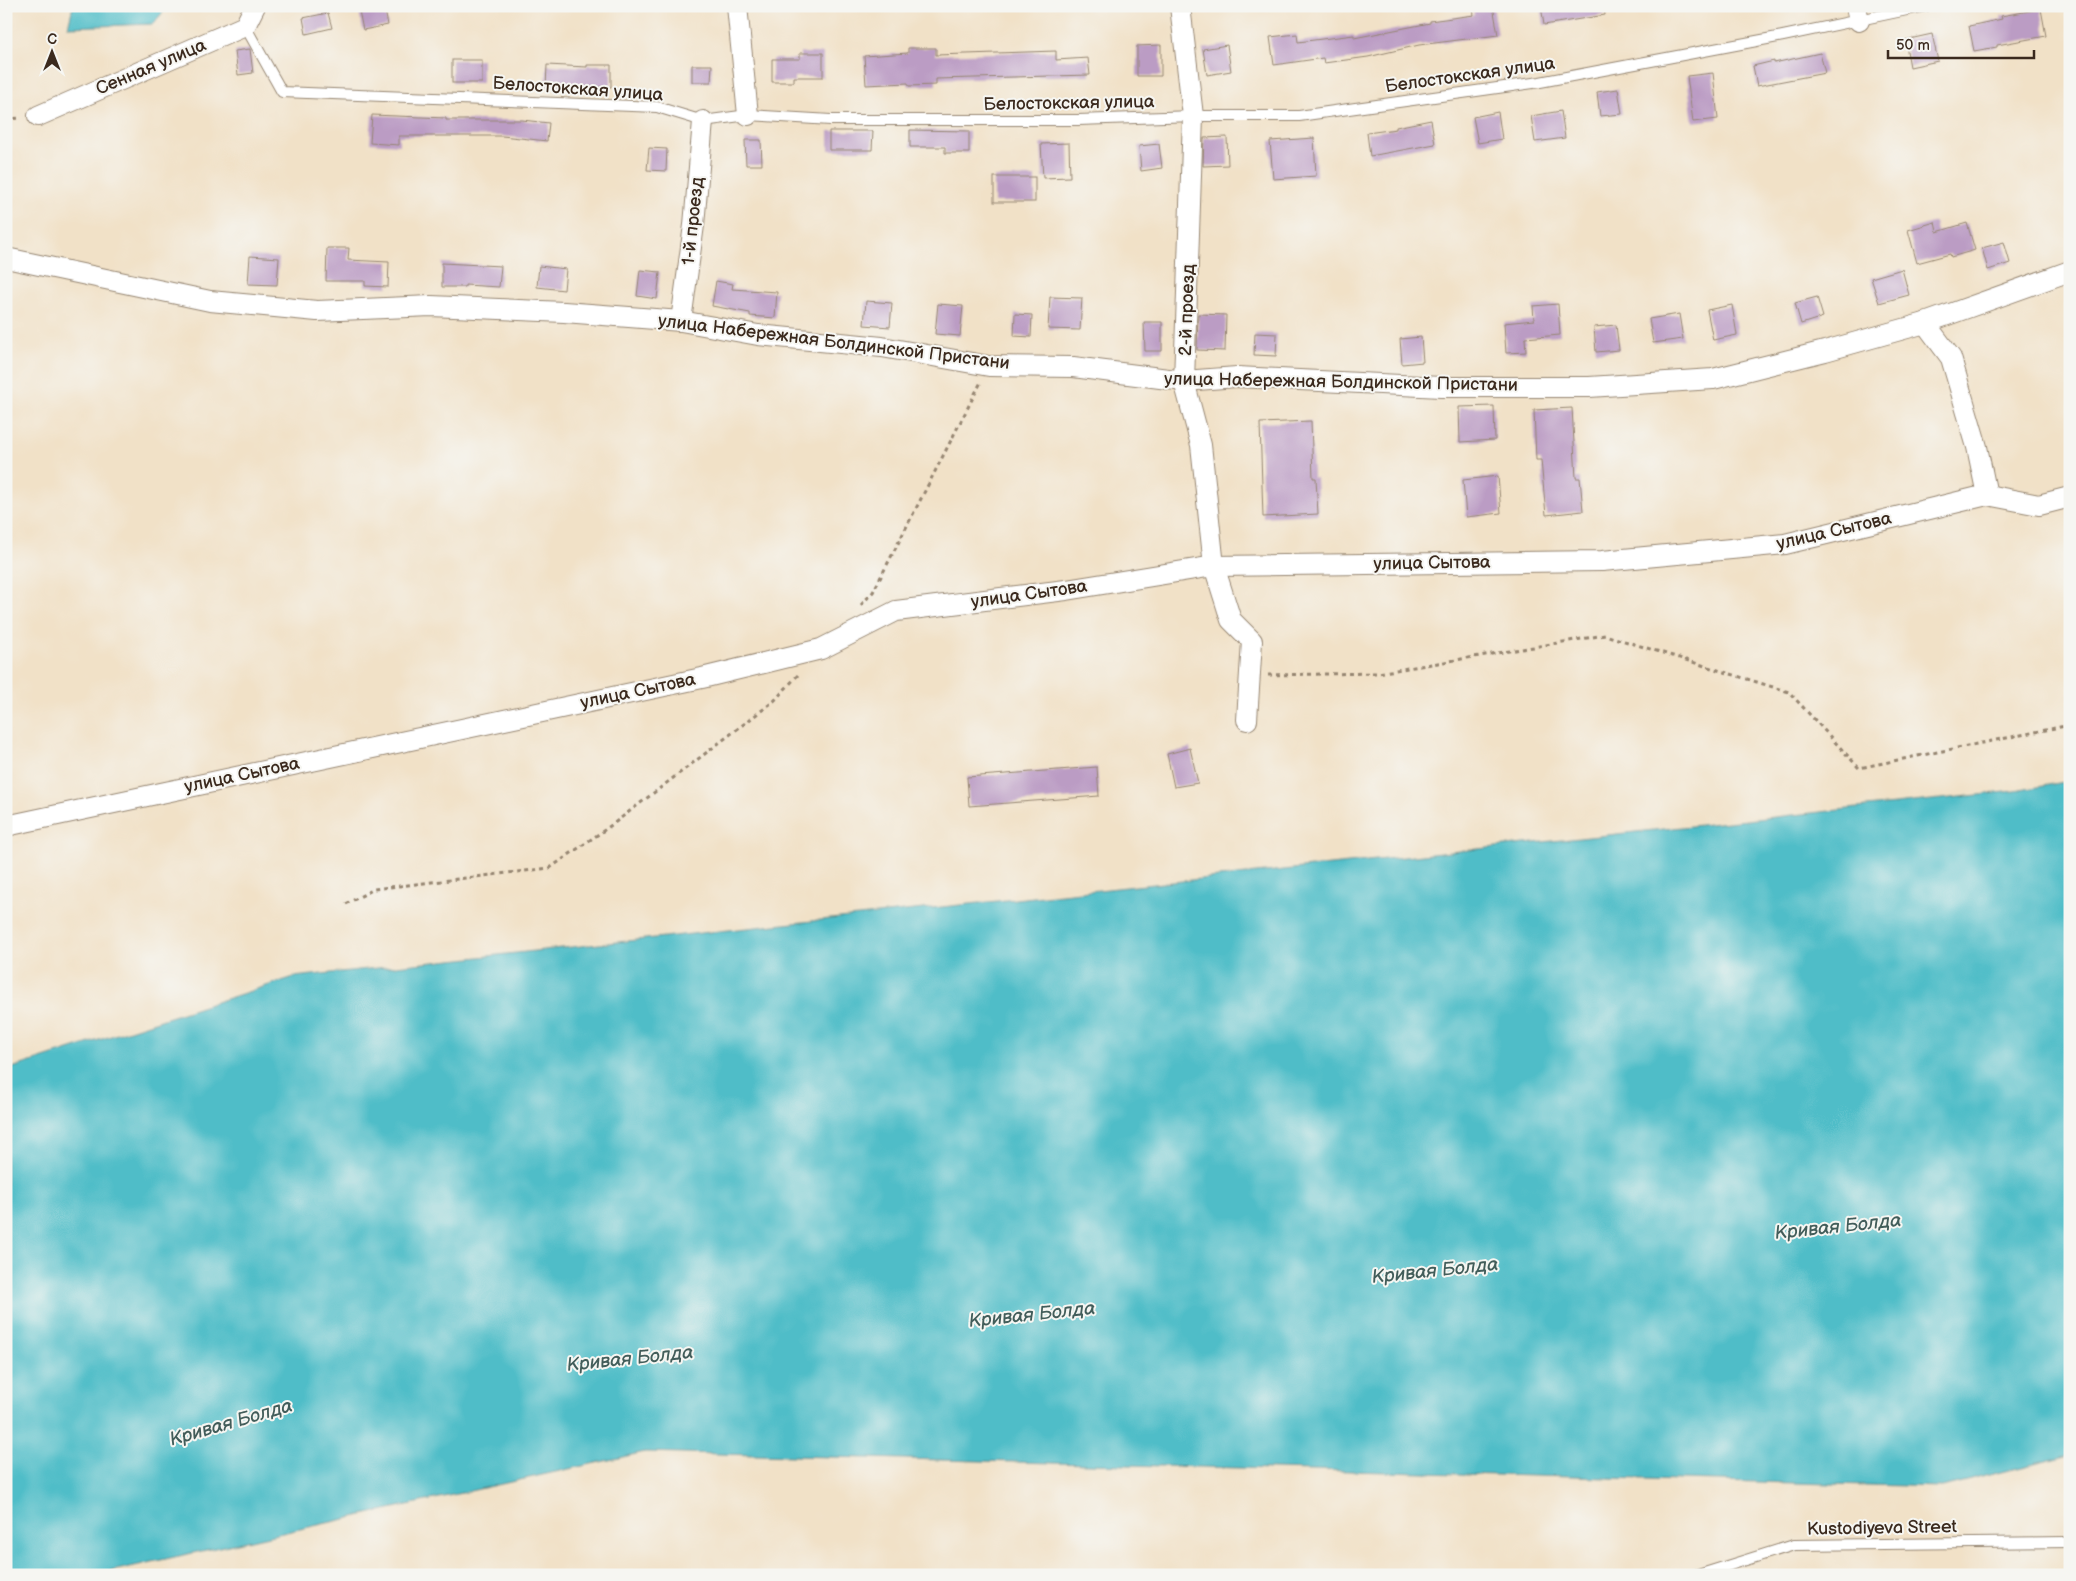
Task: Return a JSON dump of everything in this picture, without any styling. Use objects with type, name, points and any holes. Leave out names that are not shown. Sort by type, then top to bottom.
[{"type":"street","points":[[245,26],[255,6]]},
{"type":"street","points":[[737,6],[748,114]]},
{"type":"street","name":"2-й проезд","points":[[1180,6],[1193,116],[1184,381],[1201,445],[1214,566],[1231,620],[1252,641],[1247,720]]},
{"type":"street","name":"Сенная улица","points":[[38,116],[245,26]]},
{"type":"street","name":"1-й проезд","points":[[681,321],[694,225],[703,121]]},
{"type":"street","name":"улица Набережная Болдинской Пристани","points":[[6,258],[210,301],[308,310],[431,306],[564,312],[681,321],[758,334],[882,348],[990,366],[1073,367],[1184,381],[1237,377],[1441,387],[1588,387],[1713,379],[1925,323],[2070,271]]},
{"type":"street","points":[[1925,323],[1950,358],[1977,447],[1987,495]]},
{"type":"street","name":"улица Сытова","points":[[6,826],[692,680],[821,649],[896,612],[1066,590],[1214,566],[1602,561],[1785,544],[1987,495],[2039,505],[2070,497]]},
{"type":"lane","name":"Белостокская улица","points":[[245,26],[282,92],[658,107],[703,121],[748,114],[830,120],[1078,120],[1193,116],[1299,116],[1540,82],[1857,13],[1926,6]]},
{"type":"lane","name":"Kustodiyeva Street","points":[[1698,1575],[1794,1545],[2070,1542]]},
{"type":"path","points":[[6,26],[10,6]]},
{"type":"path","points":[[860,606],[873,592],[990,366]]},
{"type":"path","points":[[1250,676],[1378,673],[1605,636],[1789,692],[1859,768],[2070,725]]},
{"type":"path","points":[[346,904],[374,889],[550,868],[613,824],[774,701],[821,649]]},
{"type":"water","points":[[73,6],[168,6],[153,24],[68,27]]},
{"type":"water","name":"Кривая Болда","points":[[2070,781],[2070,1455],[1942,1487],[645,1452],[94,1575],[6,1575],[6,1070],[294,977],[2015,791]]},
{"type":"building","points":[[358,6],[384,6],[388,25],[363,30]]},
{"type":"building","points":[[1493,6],[1498,35],[1419,45],[1368,57],[1324,63],[1323,58],[1274,65],[1270,37],[1297,34],[1298,42],[1354,35],[1354,38],[1430,23],[1430,21],[1474,15],[1473,9]]},
{"type":"building","points":[[1541,6],[1604,6],[1605,15],[1544,25]]},
{"type":"building","points":[[2041,9],[2046,36],[1974,51],[1969,26],[2002,19],[2001,16]]},
{"type":"building","points":[[328,13],[332,28],[306,34],[303,18]]},
{"type":"building","points":[[1932,34],[1938,61],[1910,67],[1905,40]]},
{"type":"building","points":[[1161,45],[1161,76],[1137,76],[1137,46]]},
{"type":"building","points":[[1227,45],[1231,71],[1207,75],[1203,49]]},
{"type":"building","points":[[908,48],[936,48],[936,55],[1056,51],[1056,60],[1088,58],[1090,75],[936,79],[936,85],[909,86],[908,83],[866,85],[864,56],[908,53]]},
{"type":"building","points":[[250,49],[253,73],[238,75],[235,51]]},
{"type":"building","points":[[800,53],[823,53],[823,77],[794,77],[794,82],[772,82],[772,59],[800,59]]},
{"type":"building","points":[[1820,53],[1825,73],[1757,86],[1753,66]]},
{"type":"building","points":[[452,60],[482,60],[482,83],[452,83]]},
{"type":"building","points":[[547,65],[587,67],[587,65],[611,65],[611,87],[546,87]]},
{"type":"building","points":[[692,65],[712,65],[711,82],[692,82]]},
{"type":"building","points":[[1713,73],[1718,119],[1693,122],[1687,76]]},
{"type":"building","points":[[1618,89],[1622,114],[1600,116],[1597,92]]},
{"type":"building","points":[[1561,111],[1565,138],[1535,142],[1531,116]]},
{"type":"building","points":[[1498,112],[1502,139],[1478,143],[1473,117]]},
{"type":"building","points":[[372,115],[446,118],[446,120],[522,120],[549,123],[547,141],[502,136],[399,136],[399,145],[370,143]]},
{"type":"building","points":[[1431,120],[1435,144],[1370,156],[1367,133],[1396,129],[1396,127]]},
{"type":"building","points":[[910,130],[969,131],[969,153],[945,153],[945,147],[910,147]]},
{"type":"building","points":[[829,131],[873,131],[872,150],[829,150]]},
{"type":"building","points":[[1227,137],[1228,165],[1203,166],[1204,138]]},
{"type":"building","points":[[1314,138],[1316,176],[1273,179],[1270,141]]},
{"type":"building","points":[[745,140],[761,140],[762,165],[746,165]]},
{"type":"building","points":[[1069,143],[1070,177],[1043,178],[1041,144]]},
{"type":"building","points":[[1159,144],[1162,168],[1141,171],[1139,146]]},
{"type":"building","points":[[649,148],[667,149],[666,171],[647,170]]},
{"type":"building","points":[[994,177],[1035,177],[1035,202],[994,202]]},
{"type":"building","points":[[1935,222],[1937,232],[1967,223],[1975,250],[1951,257],[1950,254],[1917,263],[1908,230]]},
{"type":"building","points":[[2004,242],[2010,263],[1988,270],[1982,248]]},
{"type":"building","points":[[327,248],[349,248],[348,260],[389,262],[388,287],[365,286],[365,281],[326,281]]},
{"type":"building","points":[[250,256],[279,258],[277,285],[248,284]]},
{"type":"building","points":[[442,263],[501,266],[499,287],[465,285],[465,287],[442,287]]},
{"type":"building","points":[[539,266],[566,269],[564,290],[537,287]]},
{"type":"building","points":[[1902,269],[1909,295],[1879,303],[1871,278]]},
{"type":"building","points":[[640,270],[660,272],[657,299],[637,296]]},
{"type":"building","points":[[716,281],[733,284],[732,289],[777,292],[775,318],[750,316],[750,313],[712,306]]},
{"type":"building","points":[[1050,297],[1082,298],[1080,330],[1048,329]]},
{"type":"building","points":[[1817,297],[1823,317],[1801,324],[1795,303]]},
{"type":"building","points":[[866,301],[892,303],[890,327],[864,325]]},
{"type":"building","points":[[938,304],[963,306],[960,336],[935,334]]},
{"type":"building","points":[[1558,304],[1560,335],[1525,338],[1526,352],[1506,353],[1504,323],[1534,320],[1533,306]]},
{"type":"building","points":[[1732,305],[1737,335],[1713,340],[1707,310]]},
{"type":"building","points":[[1015,314],[1032,315],[1031,337],[1014,336]]},
{"type":"building","points":[[1198,314],[1226,315],[1225,351],[1197,350]]},
{"type":"building","points":[[1679,314],[1683,339],[1653,343],[1649,319]]},
{"type":"building","points":[[1144,322],[1162,322],[1162,351],[1145,351]]},
{"type":"building","points":[[1616,325],[1619,350],[1596,352],[1594,327]]},
{"type":"building","points":[[1255,333],[1277,334],[1276,356],[1254,355]]},
{"type":"building","points":[[1421,337],[1423,362],[1402,364],[1400,339]]},
{"type":"building","points":[[1494,406],[1495,440],[1460,442],[1459,407]]},
{"type":"building","points":[[1572,408],[1576,478],[1580,478],[1583,511],[1546,515],[1541,460],[1536,460],[1534,410]]},
{"type":"building","points":[[1311,421],[1313,478],[1316,478],[1318,514],[1263,517],[1260,423]]},
{"type":"building","points":[[1498,476],[1501,513],[1466,517],[1463,480]]},
{"type":"building","points":[[1190,748],[1198,783],[1174,787],[1167,754]]},
{"type":"building","points":[[1097,767],[1099,796],[969,806],[967,777]]}]
